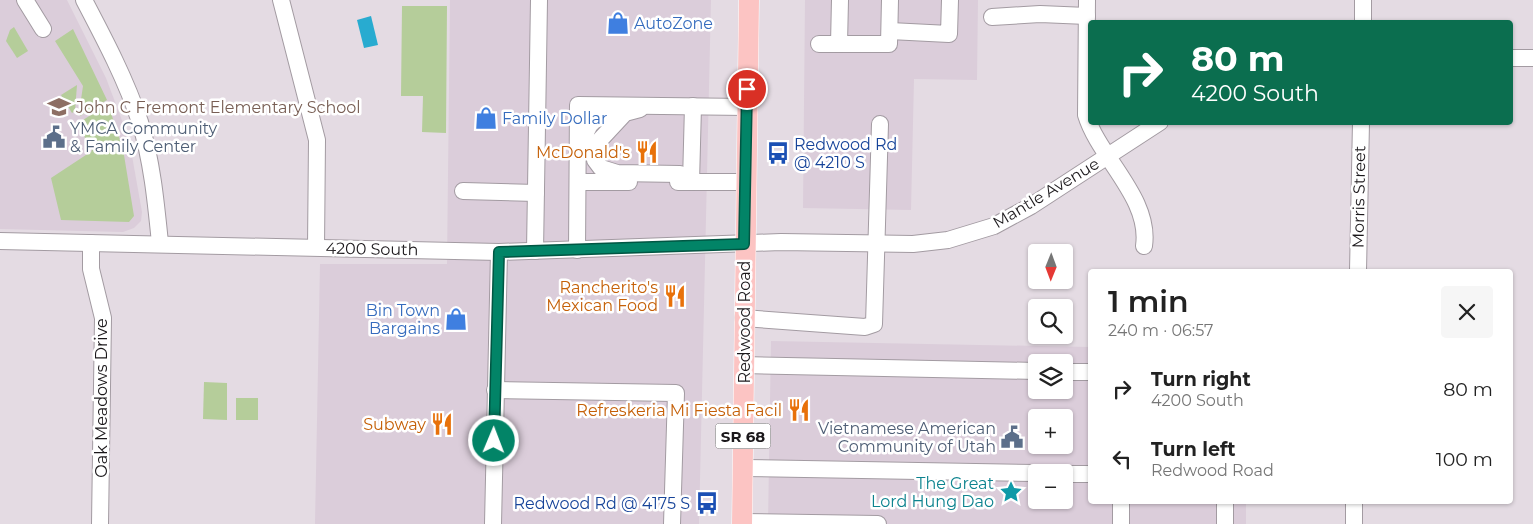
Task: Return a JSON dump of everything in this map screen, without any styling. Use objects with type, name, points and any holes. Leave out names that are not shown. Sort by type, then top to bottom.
[{"type":"main road","name":"Redwood Road","points":[[742,523],[748,0]]},
{"type":"street","points":[[24,0],[43,29]]},
{"type":"street","points":[[84,0],[121,74],[140,123],[153,181],[160,243]]},
{"type":"street","points":[[282,0],[317,140],[316,248]]},
{"type":"street","points":[[534,251],[539,0]]},
{"type":"street","points":[[839,44],[840,0]]},
{"type":"street","points":[[819,44],[889,44],[890,0]]},
{"type":"street","points":[[890,31],[949,34],[950,0]]},
{"type":"street","points":[[1363,0],[1363,20]]},
{"type":"street","points":[[992,17],[1040,14],[1087,8],[1086,115],[1088,122]]},
{"type":"street","points":[[1513,58],[1533,58]]},
{"type":"street","points":[[577,250],[578,105],[747,107]]},
{"type":"street","points":[[654,106],[625,113],[602,115],[588,126],[584,136],[588,155],[601,168],[617,173],[680,174],[690,182]]},
{"type":"street","points":[[690,182],[693,106]]},
{"type":"street","points":[[743,318],[870,326],[876,319],[880,124]]},
{"type":"street","points":[[1089,125],[1142,216],[1146,232],[1144,246]]},
{"type":"street","name":"Mantle Avenue","points":[[744,244],[912,244],[948,240],[994,226],[1031,206],[1155,125]]},
{"type":"street","name":"Morris Street","points":[[1358,269],[1360,125]]},
{"type":"street","points":[[578,182],[745,182]]},
{"type":"street","points":[[463,191],[536,193]]},
{"type":"street","name":"4200 South","points":[[0,241],[160,243],[499,252],[744,244]]},
{"type":"street","name":"Oak Meadows Drive","points":[[90,243],[91,269],[103,318],[100,524]]},
{"type":"street","points":[[493,524],[499,252]]},
{"type":"street","points":[[743,365],[1028,371]]},
{"type":"street","points":[[1073,372],[1088,372]]},
{"type":"street","points":[[495,390],[676,394],[672,524]]},
{"type":"street","points":[[743,468],[1028,473]]},
{"type":"street","points":[[1073,474],[1088,474]]},
{"type":"street","points":[[1121,504],[1121,524]]},
{"type":"street","points":[[1225,524],[1226,504]]},
{"type":"street","points":[[1354,504],[1354,524]]},
{"type":"street","points":[[742,523],[878,524]]},
{"type":"shaded area","name":"John C Fremont Elementary School","points":[[0,0],[67,0],[106,78],[129,139],[142,212],[141,221],[134,228],[123,232],[0,229]]},
{"type":"shaded area","points":[[450,0],[711,0],[699,524],[315,524],[320,264],[447,264]]},
{"type":"shaded area","points":[[805,0],[978,0],[977,80],[914,79],[911,210],[803,208]]},
{"type":"shaded area","points":[[771,341],[1088,347],[1088,504],[1246,504],[1246,524],[768,524]]},
{"type":"green space","points":[[402,6],[447,6],[446,133],[422,132],[423,96],[401,96]]},
{"type":"green space","points":[[14,27],[28,51],[17,58],[6,41],[10,30]]},
{"type":"green space","points":[[73,29],[107,100],[80,116],[83,86],[55,41]]},
{"type":"green space","points":[[77,85],[75,111],[72,113],[61,95]]},
{"type":"green space","points":[[108,104],[123,149],[134,216],[129,222],[61,220],[51,178],[92,151],[82,132],[87,128],[83,120]]},
{"type":"green space","points":[[204,382],[227,383],[227,420],[203,419]]},
{"type":"green space","points":[[236,398],[258,398],[258,420],[236,420]]},
{"type":"water","points":[[371,16],[378,45],[364,48],[357,20]]},
{"type":"place","name":"AutoZone","points":[[618,23]]},
{"type":"place","name":"John C Fremont Elementary School","points":[[59,107]]},
{"type":"place","name":"Family Dollar","points":[[486,118]]},
{"type":"place","name":"YMCA Community & Family Center","points":[[54,137]]},
{"type":"place","name":"McDonald's","points":[[647,152]]},
{"type":"place","name":"Redwood Rd @ 4210 S","points":[[778,153]]},
{"type":"place","name":"Rancherito's Mexican Food","points":[[675,296]]},
{"type":"place","name":"Bin Town Bargains","points":[[456,319]]},
{"type":"place","name":"Refreskeria Mi Fiesta Facil","points":[[799,410]]},
{"type":"place","name":"Subway","points":[[442,424]]},
{"type":"place","name":"Vietnamese American Community of Utah","points":[[1012,437]]},
{"type":"place","name":"The Great Lord Hung Dao","points":[[1011,492]]},
{"type":"place","name":"Redwood Rd @ 4175 S","points":[[707,503]]},
{"type":"route","points":[[494,441],[499,252],[577,250],[647,245],[744,244],[747,89]]}]
